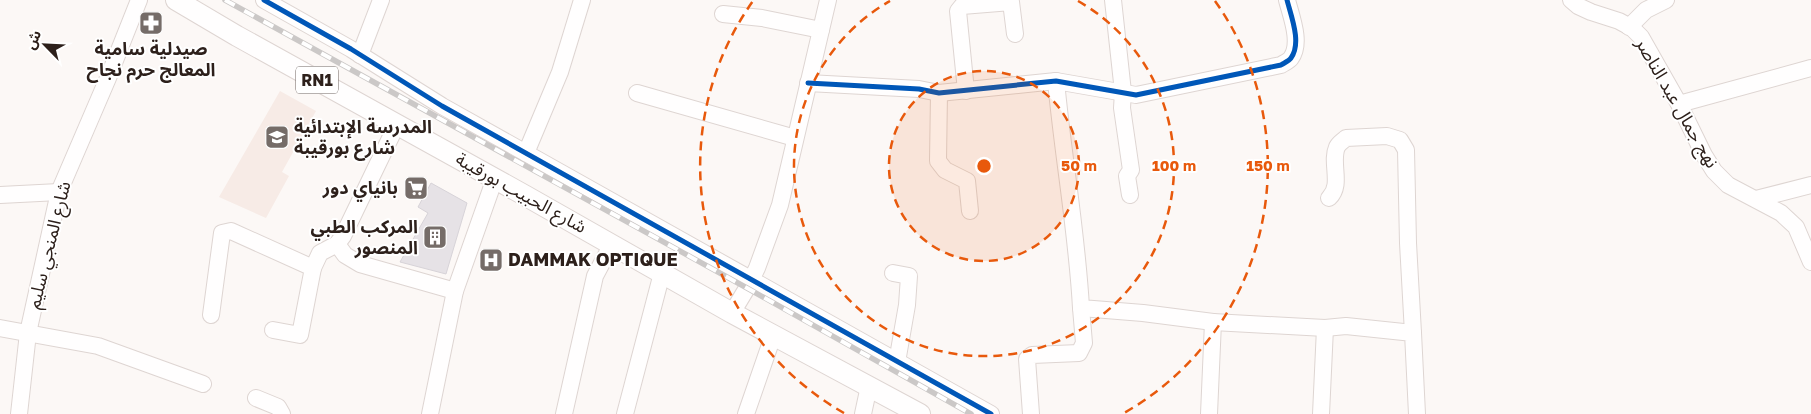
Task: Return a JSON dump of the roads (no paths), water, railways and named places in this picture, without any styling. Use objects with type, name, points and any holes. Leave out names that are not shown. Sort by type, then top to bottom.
[{"type":"main road","name":"شارع الحبيب بورقيبة","points":[[176,0],[773,336],[920,414]]},
{"type":"street","name":"شارع المنجي سليم","points":[[19,414],[28,333],[59,192],[139,0]]},
{"type":"street","points":[[264,0],[356,52],[442,106],[991,414]]},
{"type":"street","points":[[356,52],[371,0]]},
{"type":"street","points":[[356,52],[381,0]]},
{"type":"street","points":[[526,153],[560,72],[582,0]]},
{"type":"street","points":[[732,313],[751,280],[780,205],[828,0]]},
{"type":"street","points":[[1113,0],[1123,92],[1122,108],[1131,170],[1127,176],[1130,195]]},
{"type":"street","points":[[808,83],[919,89],[939,93],[1056,81],[1136,95],[1281,65],[1290,59],[1295,50],[1296,41],[1287,0]]},
{"type":"street","name":"نهج جمال عبد الناصر","points":[[1571,0],[1578,6],[1619,21],[1642,36],[1714,171],[1728,185],[1781,213],[1796,227],[1811,262]]},
{"type":"street","points":[[1629,27],[1646,10],[1666,0]]},
{"type":"street","points":[[966,91],[958,12],[962,6],[1011,2],[1015,34]]},
{"type":"street","points":[[723,14],[762,18],[821,30]]},
{"type":"street","points":[[1679,104],[1811,68]]},
{"type":"street","points":[[1031,414],[1027,360],[1032,355],[1079,353],[1084,343],[1078,258],[1064,160],[1056,81]]},
{"type":"street","points":[[637,93],[795,138]]},
{"type":"street","points":[[939,93],[938,161],[945,170],[967,181],[970,211]]},
{"type":"street","points":[[273,330],[300,335],[313,268],[320,253],[337,244],[343,236],[397,124]]},
{"type":"street","points":[[1329,198],[1336,184],[1336,152],[1338,146],[1346,138],[1387,136],[1400,140],[1406,150],[1417,414]]},
{"type":"street","points":[[430,414],[454,291],[495,178]]},
{"type":"street","points":[[1756,199],[1811,185]]},
{"type":"street","points":[[0,195],[59,192]]},
{"type":"street","points":[[211,314],[222,233],[231,231],[313,268]]},
{"type":"street","points":[[337,244],[345,255],[360,264],[454,291]]},
{"type":"street","points":[[564,414],[595,276],[612,244]]},
{"type":"street","points":[[626,414],[662,273]]},
{"type":"street","points":[[893,273],[909,276],[897,362]]},
{"type":"street","points":[[1081,308],[1143,313],[1213,322],[1325,328],[1353,326],[1413,333]]},
{"type":"street","points":[[1209,414],[1213,322]]},
{"type":"street","points":[[0,328],[98,346],[203,384]]},
{"type":"street","points":[[1321,414],[1325,328]]},
{"type":"street","points":[[746,414],[773,336]]},
{"type":"street","points":[[863,414],[869,386]]},
{"type":"street","points":[[256,398],[278,406],[282,414]]},
{"type":"railway","points":[[225,0],[971,414]]},
{"type":"place","name":"صيدلية سامية المعالج حرم نجاح","points":[[151,23]]},
{"type":"place","name":"المدرسة الإبتدائية شارع بورقيبة","points":[[277,137]]},
{"type":"place","name":"بانياي دور","points":[[416,188]]},
{"type":"place","name":"المركب الطبي المنصور","points":[[435,237]]},
{"type":"place","name":"DAMMAK OPTIQUE","points":[[491,260]]}]
